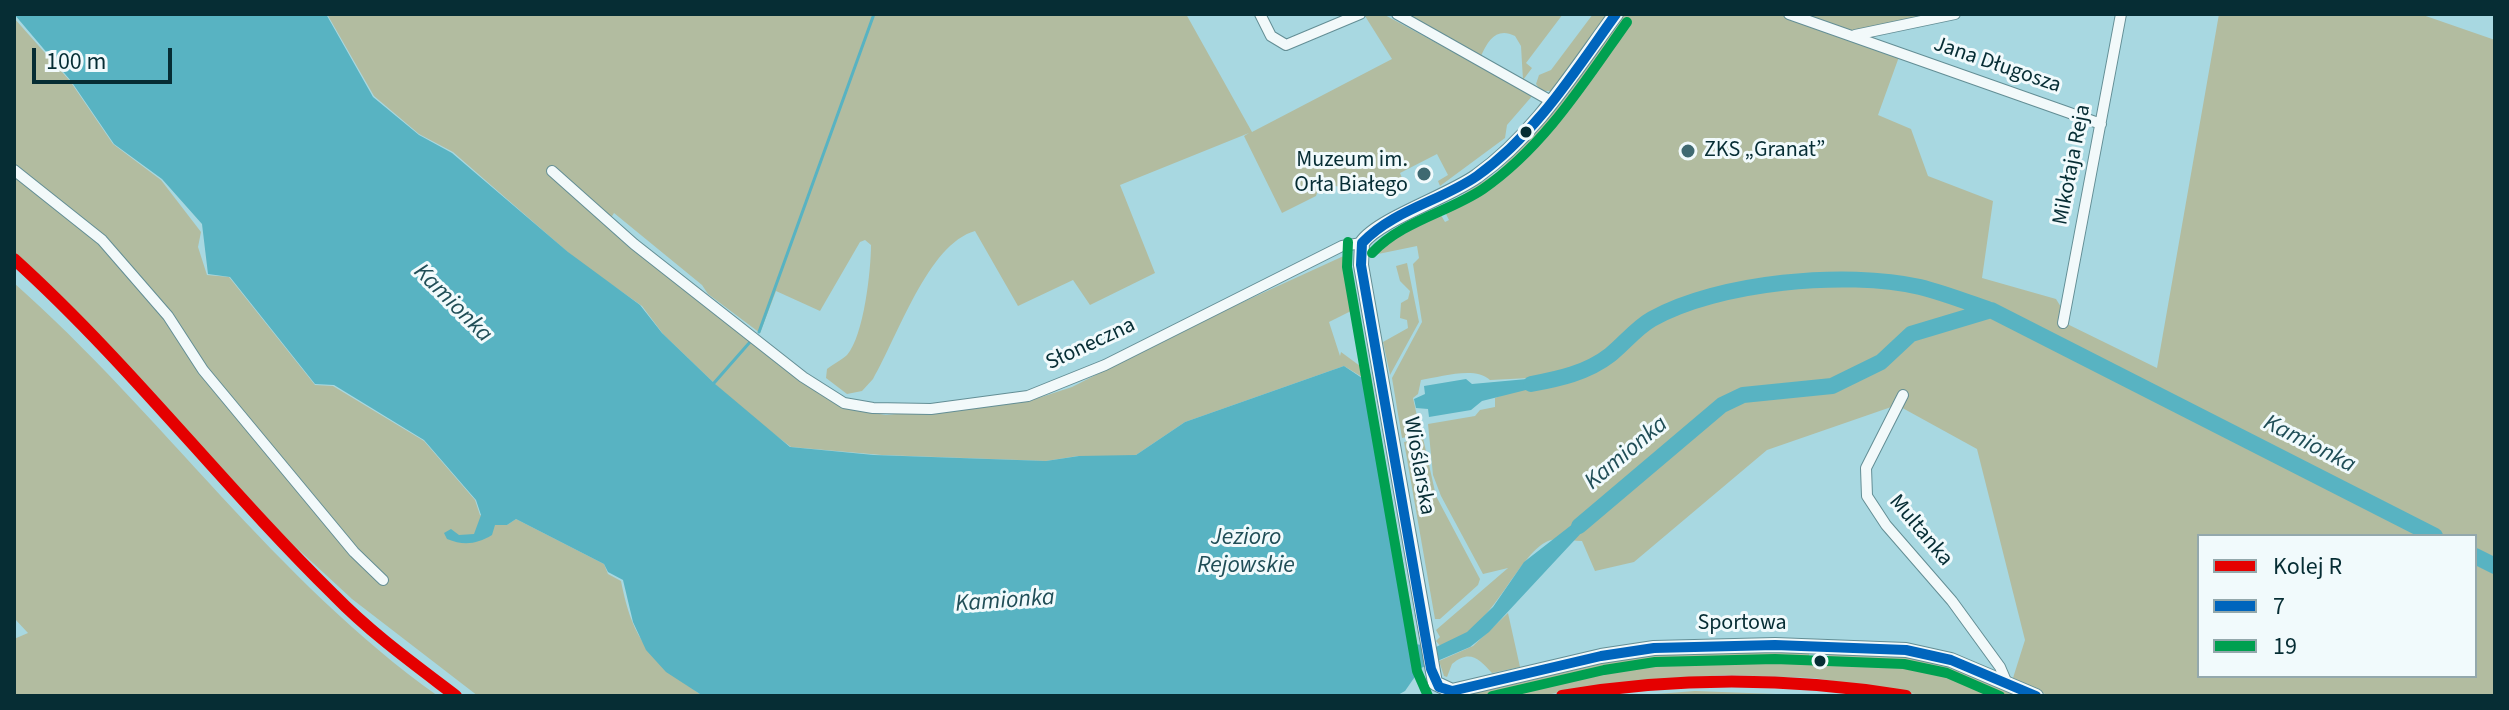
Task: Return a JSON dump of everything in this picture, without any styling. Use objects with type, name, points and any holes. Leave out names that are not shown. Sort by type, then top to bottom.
[{"type":"street","points":[[1260,14],[1271,36],[1286,45],[1360,14]]},
{"type":"street","points":[[1397,14],[1551,101]]},
{"type":"street","name":"Słoneczna","points":[[552,171],[634,244],[803,377],[844,403],[873,408],[931,409],[1028,396],[1105,365],[1345,245],[1362,243],[1373,232],[1477,176],[1516,143],[1616,14]]},
{"type":"street","name":"Jana Długosza","points":[[1789,14],[2101,124]]},
{"type":"street","points":[[1852,36],[1955,14]]},
{"type":"street","name":"Mikołaja Reja","points":[[2063,323],[2121,14]]},
{"type":"street","points":[[14,170],[102,240],[168,316],[203,370],[360,559],[383,580]]},
{"type":"street","name":"Wioślarska","points":[[1362,243],[1361,265],[1432,673],[1441,692]]},
{"type":"street","name":"Multanka","points":[[1903,395],[1866,468],[1867,496],[1886,525],[1952,601],[2000,667],[2006,681]]},
{"type":"street","name":"Sportowa","points":[[1441,692],[1601,656],[1709,645],[1906,650],[1943,657],[2036,696]]},
{"type":"green space","points":[[327,14],[1186,14],[1252,132],[1392,59],[1365,16],[1383,14],[1533,95],[1507,125],[1505,138],[1440,186],[1438,181],[1448,175],[1437,154],[1400,173],[1404,183],[1401,188],[1366,184],[1351,191],[1321,181],[1316,196],[1282,213],[1244,136],[1249,133],[1120,185],[1155,273],[1090,305],[1073,280],[1018,306],[975,231],[958,239],[929,272],[873,379],[862,391],[847,394],[826,378],[827,369],[847,355],[858,333],[870,270],[871,245],[865,240],[860,242],[820,311],[776,291],[760,333],[708,294],[702,285],[614,213],[607,224],[820,394],[853,410],[886,415],[1029,401],[1072,387],[1208,318],[1348,254],[1359,307],[1329,322],[1340,356],[1341,352],[1371,374],[1376,406],[1369,408],[1370,415],[1377,414],[1417,641],[1408,642],[1362,377],[1344,366],[1185,422],[1136,455],[1108,459],[1078,456],[1046,461],[882,455],[791,447],[742,410],[663,334],[642,306],[578,261],[453,152],[419,134],[374,96]]},
{"type":"green space","points":[[1407,14],[1563,14],[1526,63],[1532,68],[1523,80],[1521,46],[1515,36],[1498,34],[1481,56]]},
{"type":"green space","points":[[1593,14],[1609,14],[1551,91],[1541,91],[1536,84],[1539,75],[1551,70]]},
{"type":"green space","points":[[1625,14],[1780,14],[1900,54],[1878,115],[1911,129],[1928,176],[1993,201],[1982,278],[2056,299],[2061,307],[2059,320],[2157,368],[2219,14],[2420,14],[2495,40],[2495,696],[2049,696],[2013,678],[2025,640],[1977,449],[1897,405],[1767,450],[1634,562],[1595,571],[1582,541],[1551,540],[1539,546],[1476,625],[1460,639],[1442,648],[1436,641],[1440,637],[1436,630],[1508,568],[1483,574],[1433,475],[1428,424],[1475,416],[1480,410],[1495,407],[1495,398],[1549,377],[1490,380],[1467,373],[1421,380],[1418,394],[1413,398],[1421,434],[1402,438],[1392,378],[1422,322],[1413,264],[1419,258],[1417,246],[1378,254],[1373,246],[1389,233],[1434,211],[1438,210],[1445,222],[1449,220],[1443,208],[1496,173],[1532,137]]},
{"type":"green space","points":[[1796,14],[1937,14],[1853,31]]},
{"type":"green space","points":[[14,18],[70,81],[113,144],[161,180],[201,232],[198,247],[207,275],[229,277],[315,385],[333,386],[424,441],[475,500],[480,515],[507,525],[516,519],[604,564],[608,574],[621,581],[632,620],[647,648],[670,672],[703,696],[478,696],[352,599],[288,540],[93,329],[14,254]]},
{"type":"green space","points":[[1407,263],[1419,322],[1390,375],[1383,342],[1408,328],[1407,320],[1400,318],[1401,303],[1408,299],[1410,291],[1400,281],[1396,266]]},
{"type":"green space","points":[[14,283],[120,386],[271,549],[324,601],[379,650],[438,696],[14,696],[14,639],[28,633],[14,618]]},
{"type":"green space","points":[[1423,438],[1436,496],[1480,579],[1478,585],[1440,619],[1435,619],[1404,442]]},
{"type":"green space","points":[[1508,613],[1520,667],[1492,673],[1478,660],[1464,657],[1452,664],[1447,677],[1444,676],[1439,661],[1473,646]]},
{"type":"green space","points":[[1809,650],[1809,658],[1828,658],[1829,651],[1894,653],[1943,661],[2027,696],[1928,696],[1814,678],[1725,675],[1616,683],[1539,696],[1459,696],[1633,655]]},
{"type":"green space","points":[[1695,691],[1829,696],[1630,696]]},
{"type":"water","name":"Jezioro Rejowskie","points":[[14,14],[326,14],[373,97],[419,135],[452,153],[568,252],[640,305],[662,333],[714,383],[790,447],[874,455],[1046,461],[1079,456],[1136,455],[1185,422],[1344,366],[1362,378],[1408,643],[1436,647],[1467,632],[1493,607],[1524,562],[1592,509],[1597,516],[1489,632],[1470,647],[1421,668],[1405,691],[1396,696],[703,696],[666,672],[646,650],[633,622],[623,580],[608,572],[604,564],[516,519],[507,525],[495,525],[492,535],[476,542],[459,543],[447,539],[444,533],[451,529],[459,535],[474,534],[481,515],[476,500],[424,440],[334,385],[315,384],[230,277],[208,274],[202,224],[162,179],[114,144],[71,81]]},
{"type":"water","points":[[1549,377],[1550,384],[1482,401],[1471,410],[1429,417],[1428,409],[1416,408],[1414,399],[1425,394],[1424,386],[1466,379],[1472,384]]},
{"type":"waterway","points":[[759,332],[874,14]]},
{"type":"waterway","name":"Kamionka","points":[[1531,384],[1592,366],[1610,355],[1646,323],[1679,306],[1746,288],[1820,280],[1890,282],[1929,289],[1990,310]]},
{"type":"waterway","name":"Kamionka","points":[[1579,526],[1722,405],[1743,395],[1832,386],[1881,362],[1911,334],[1991,310],[2431,534]]},
{"type":"waterway","points":[[714,383],[750,342]]},
{"type":"waterway","name":"Kamionka","points":[[2477,557],[2495,566]]},
{"type":"rail line","name":"R","points":[[14,259],[97,340],[293,554],[348,609],[456,696]]},
{"type":"rail line","name":"R","points":[[1562,696],[1648,685],[1734,681],[1820,685],[1906,696]]},
{"type":"transit line","name":"7","points":[[1362,243],[1388,222],[1477,176],[1518,141],[1570,79],[1616,14]]},
{"type":"transit line","name":"19","points":[[1372,253],[1397,233],[1470,197],[1505,172],[1562,112],[1627,22]]},
{"type":"transit line","name":"19","points":[[1348,242],[1347,267],[1417,671],[1428,696]]},
{"type":"transit line","name":"7","points":[[1362,243],[1361,265],[1431,669],[1439,687],[1452,691],[1601,656],[1654,648],[1775,645],[1906,650],[1951,660],[2036,696]]},
{"type":"transit line","name":"19","points":[[1492,696],[1604,670],[1655,662],[1775,659],[1904,664],[1947,673],[2000,696]]},
{"type":"place","name":"ZKS „Granat”","points":[[1688,151]]},
{"type":"place","name":"Muzeum im. Orła Białego","points":[[1424,174]]}]
